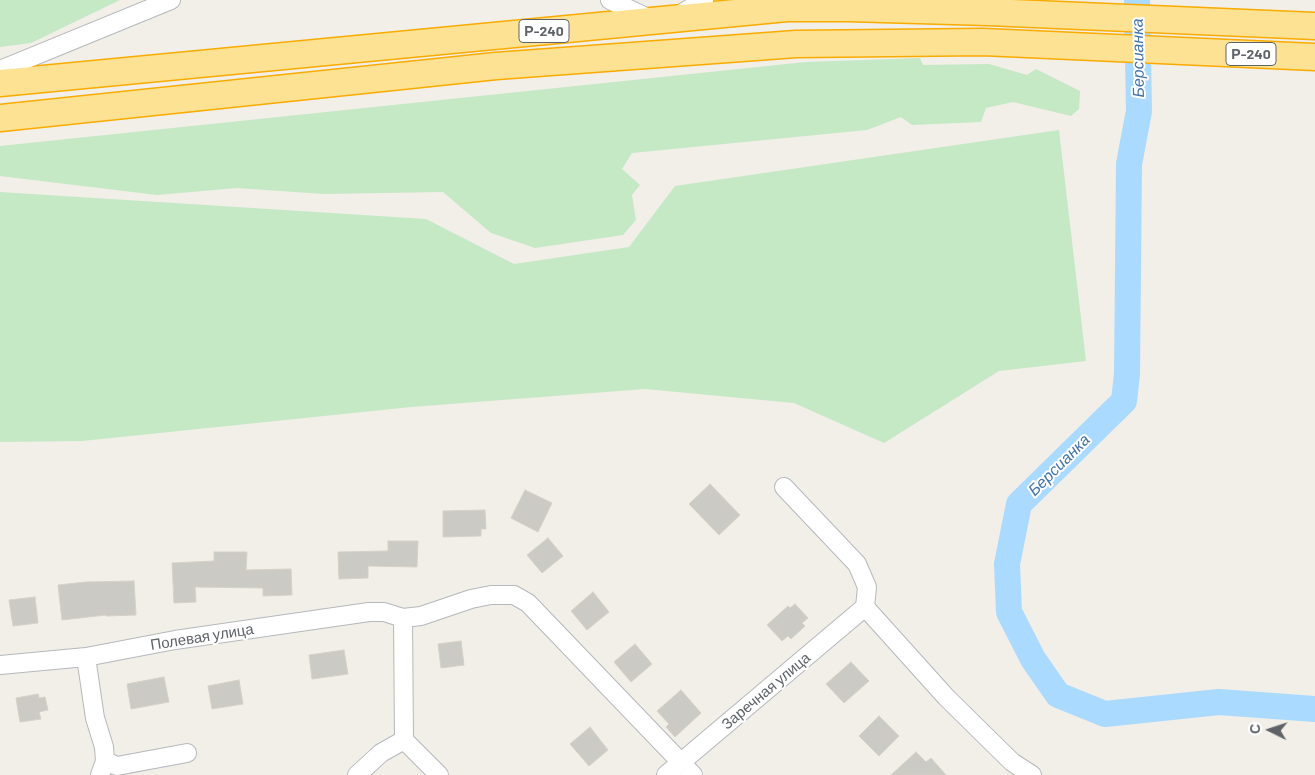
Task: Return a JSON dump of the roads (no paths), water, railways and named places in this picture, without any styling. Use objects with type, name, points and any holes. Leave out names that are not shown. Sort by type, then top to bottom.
[{"type":"highway","name":"Р-240","points":[[0,84],[787,8],[848,8],[1090,16],[1315,26]]},
{"type":"highway","name":"Р-240","points":[[0,118],[496,66],[796,44],[983,42],[1187,50],[1315,58]]},
{"type":"street","points":[[0,70],[171,0]]},
{"type":"street","points":[[610,0],[664,19],[704,0]]},
{"type":"street","points":[[784,487],[857,564],[866,587],[865,607],[946,698],[1012,762],[1032,775]]},
{"type":"street","points":[[439,775],[404,740],[403,618],[421,616],[478,597],[504,594],[514,595],[528,603],[687,768]]},
{"type":"street","name":"Заречная улица","points":[[666,775],[687,768],[865,607]]},
{"type":"street","name":"Полевая улица","points":[[0,665],[86,657],[176,640],[369,612],[384,612],[403,618]]},
{"type":"street","points":[[86,657],[103,768],[187,753]]},
{"type":"street","points":[[357,775],[381,753],[404,740]]},
{"type":"waterway","name":"Берсианка","points":[[1137,0],[1139,111],[1129,164],[1127,374],[1124,401],[1019,504],[1007,564],[1009,612],[1033,659],[1058,695],[1105,714],[1219,702],[1315,709]]}]
